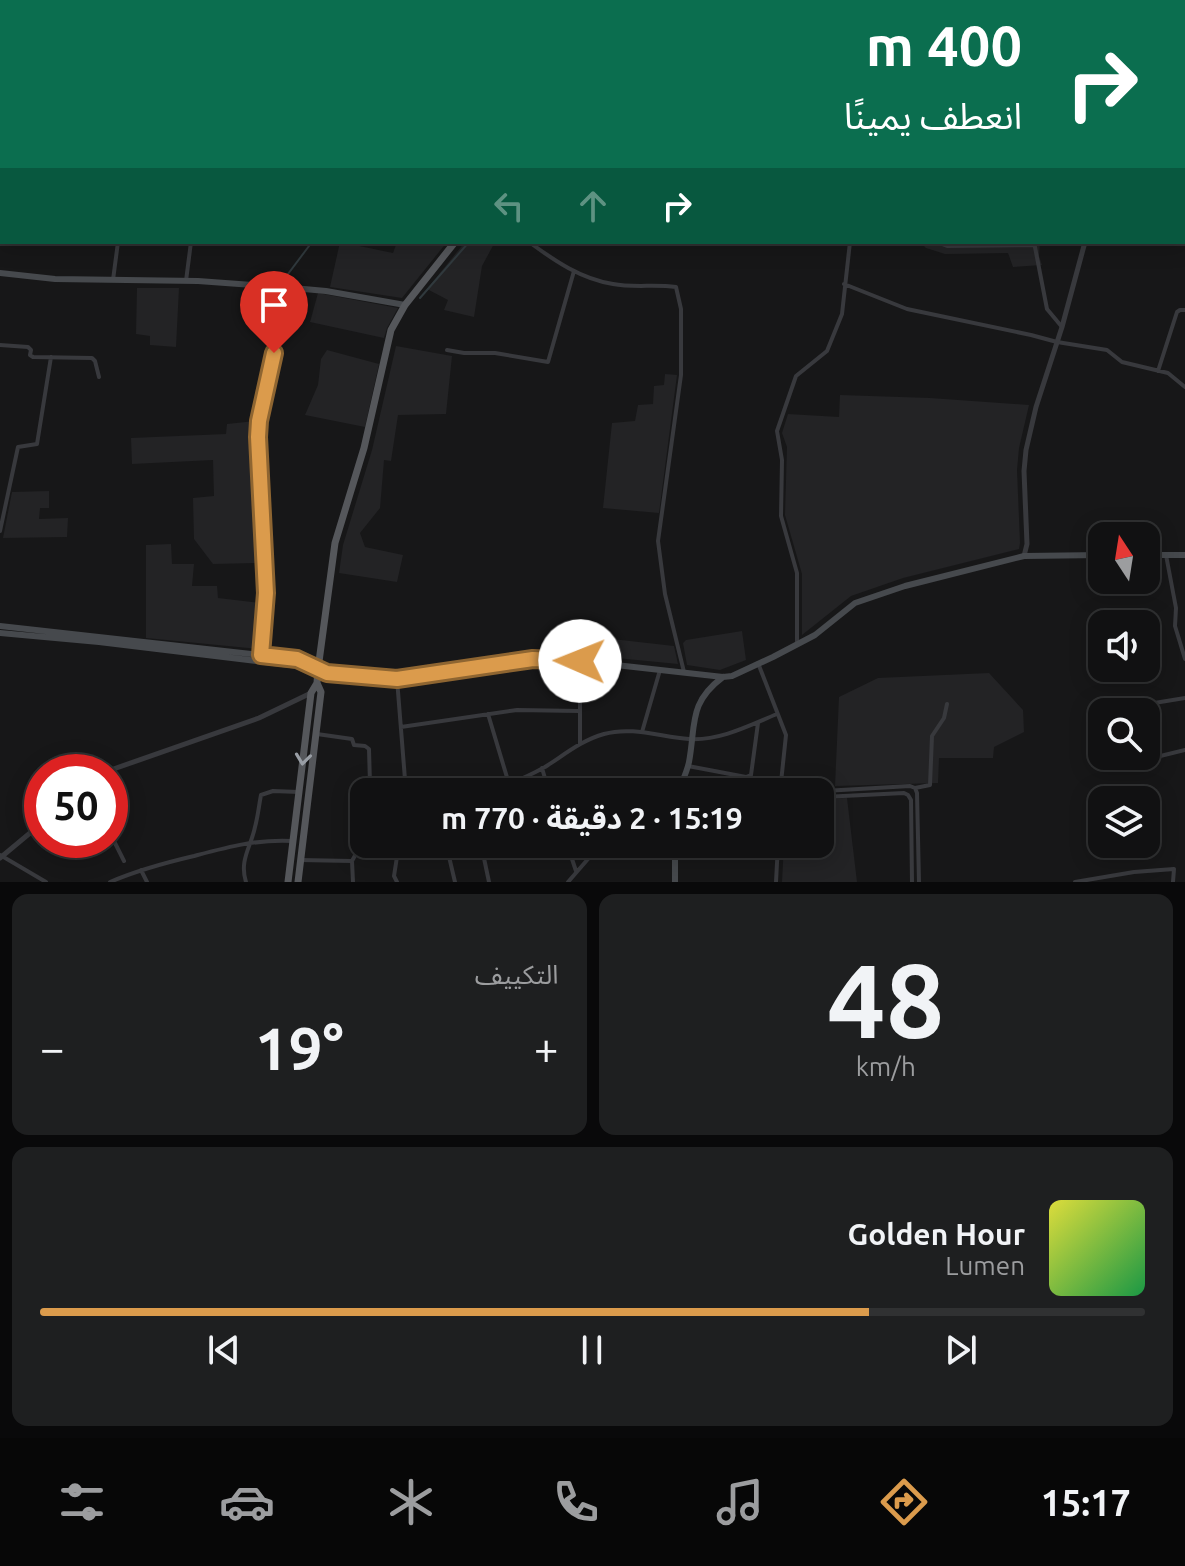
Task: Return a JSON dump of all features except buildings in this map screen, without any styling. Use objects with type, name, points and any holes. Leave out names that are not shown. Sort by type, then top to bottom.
[{"type":"main road","points":[[288,882],[311,693],[317,683],[335,543],[364,448],[391,330],[405,305],[453,244]]},
{"type":"main road","points":[[0,273],[55,279],[186,281],[282,287],[326,291],[405,305]]},
{"type":"main road","points":[[0,626],[297,659],[327,673],[397,679],[533,659],[580,661],[723,677],[732,676],[815,635],[855,603],[920,582],[1024,556],[1088,555]]},
{"type":"main road","points":[[1160,555],[1185,555]]},
{"type":"main road","points":[[0,633],[318,669]]},
{"type":"main road","points":[[683,778],[693,740],[696,711],[710,687],[723,677]]},
{"type":"main road","points":[[298,882],[321,692],[317,683]]},
{"type":"main road","points":[[675,858],[675,882]]},
{"type":"street","points":[[113,280],[118,244]]},
{"type":"street","points":[[186,281],[191,244]]},
{"type":"street","points":[[532,244],[583,276],[615,285],[676,287],[681,309],[681,375],[658,541],[665,594],[684,672]]},
{"type":"street","points":[[797,645],[797,573],[781,516],[782,460],[777,431],[796,376],[827,351],[842,314],[850,244]]},
{"type":"street","points":[[942,244],[1034,244],[1047,309],[1062,327]]},
{"type":"street","points":[[1024,556],[1027,544],[1026,450],[1084,244]]},
{"type":"street","points":[[447,350],[495,353],[548,362],[574,271]]},
{"type":"street","points":[[844,284],[907,309],[1107,350],[1122,362],[1168,373],[1185,387]]},
{"type":"street","points":[[261,655],[266,593],[258,437],[277,339],[277,303],[282,287]]},
{"type":"street","points":[[1158,371],[1177,312],[1185,310]]},
{"type":"street","points":[[0,345],[28,347],[30,356],[92,358],[99,377]]},
{"type":"street","points":[[0,531],[18,447],[37,444],[51,357]]},
{"type":"street","points":[[1166,555],[1176,608],[1175,626],[1185,659]]},
{"type":"street","points":[[580,661],[580,744]]},
{"type":"street","points":[[758,663],[786,735],[781,778]]},
{"type":"street","points":[[642,732],[660,670]]},
{"type":"street","points":[[397,679],[405,778]]},
{"type":"street","points":[[128,764],[259,718],[311,693]]},
{"type":"street","points":[[1160,702],[1185,698]]},
{"type":"street","points":[[834,790],[930,785],[932,736],[944,718],[947,704]]},
{"type":"street","points":[[401,727],[517,710],[579,711]]},
{"type":"street","points":[[488,714],[507,778]]},
{"type":"street","points":[[523,778],[601,734],[642,732],[693,740],[723,736],[777,714]]},
{"type":"street","points":[[688,766],[746,777],[751,775],[758,722]]},
{"type":"street","points":[[316,734],[352,739],[354,745],[369,749],[370,778]]},
{"type":"street","points":[[1160,756],[1185,750]]},
{"type":"street","points":[[542,768],[545,778]]},
{"type":"street","points":[[915,788],[919,882]]},
{"type":"street","points":[[246,882],[243,872],[261,795],[273,791],[299,792]]},
{"type":"street","points":[[834,796],[908,795],[911,800],[912,882]]},
{"type":"street","points":[[24,838],[1,857],[46,882]]},
{"type":"street","points":[[110,882],[141,869],[249,842],[293,841]]},
{"type":"street","points":[[353,882],[354,858]]},
{"type":"street","points":[[397,858],[394,876],[397,882]]},
{"type":"street","points":[[449,858],[455,882]]},
{"type":"street","points":[[484,858],[489,882]]},
{"type":"street","points":[[572,858],[576,871]]},
{"type":"street","points":[[568,882],[588,858]]},
{"type":"street","points":[[776,882],[777,858]]},
{"type":"street","points":[[300,860],[352,861]]},
{"type":"street","points":[[141,869],[147,882]]},
{"type":"street","points":[[1075,882],[1174,869],[1173,882]]},
{"type":"shaded area","points":[[340,244],[393,253],[396,244],[445,244],[402,298],[330,287]]},
{"type":"shaded area","points":[[463,244],[494,244],[482,266],[474,317],[444,310],[448,300],[427,289]]},
{"type":"shaded area","points":[[922,244],[1040,244],[1042,265],[1013,267],[1008,253],[945,254]]},
{"type":"shaded area","points":[[137,288],[179,288],[176,347],[150,345],[150,336],[136,334]]},
{"type":"shaded area","points":[[318,293],[398,308],[384,338],[310,322]]},
{"type":"shaded area","points":[[396,346],[452,356],[446,414],[398,415],[391,461],[384,460],[380,508],[360,533],[365,547],[403,555],[397,582],[339,573],[343,545],[372,450]]},
{"type":"shaded area","points":[[327,350],[379,364],[365,427],[305,415],[318,385],[321,359]]},
{"type":"shaded area","points":[[665,374],[677,375],[659,513],[603,508],[612,423],[635,421],[638,405],[653,404],[654,386],[664,385]]},
{"type":"shaded area","points":[[840,395],[1029,405],[1017,470],[1020,543],[1019,549],[903,578],[851,596],[802,635],[802,574],[785,515],[787,447],[782,433],[788,414],[839,417]]},
{"type":"shaded area","points":[[255,421],[260,563],[213,564],[194,539],[193,498],[214,496],[213,460],[132,464],[131,438],[226,434],[227,424]]},
{"type":"shaded area","points":[[49,491],[49,508],[40,508],[39,519],[68,518],[67,537],[3,538],[12,492]]},
{"type":"shaded area","points":[[171,544],[172,564],[194,564],[192,586],[217,586],[218,598],[261,603],[258,649],[146,638],[146,545]]},
{"type":"shaded area","points":[[742,631],[746,660],[720,670],[687,665],[683,643],[686,640]]},
{"type":"shaded area","points":[[568,634],[674,646],[678,664],[565,653]]},
{"type":"shaded area","points":[[989,673],[1023,710],[1024,732],[994,747],[993,758],[939,758],[938,783],[835,786],[839,697],[878,678]]},
{"type":"shaded area","points":[[834,798],[847,798],[857,882],[782,882],[783,858],[834,858]]},
{"type":"waterway","points":[[273,341],[273,294],[310,244]]},
{"type":"waterway","points":[[420,298],[467,244]]},
{"type":"route","points":[[274,353],[258,437],[266,593],[261,655],[297,659],[327,673],[397,679],[533,659],[580,661]]}]
